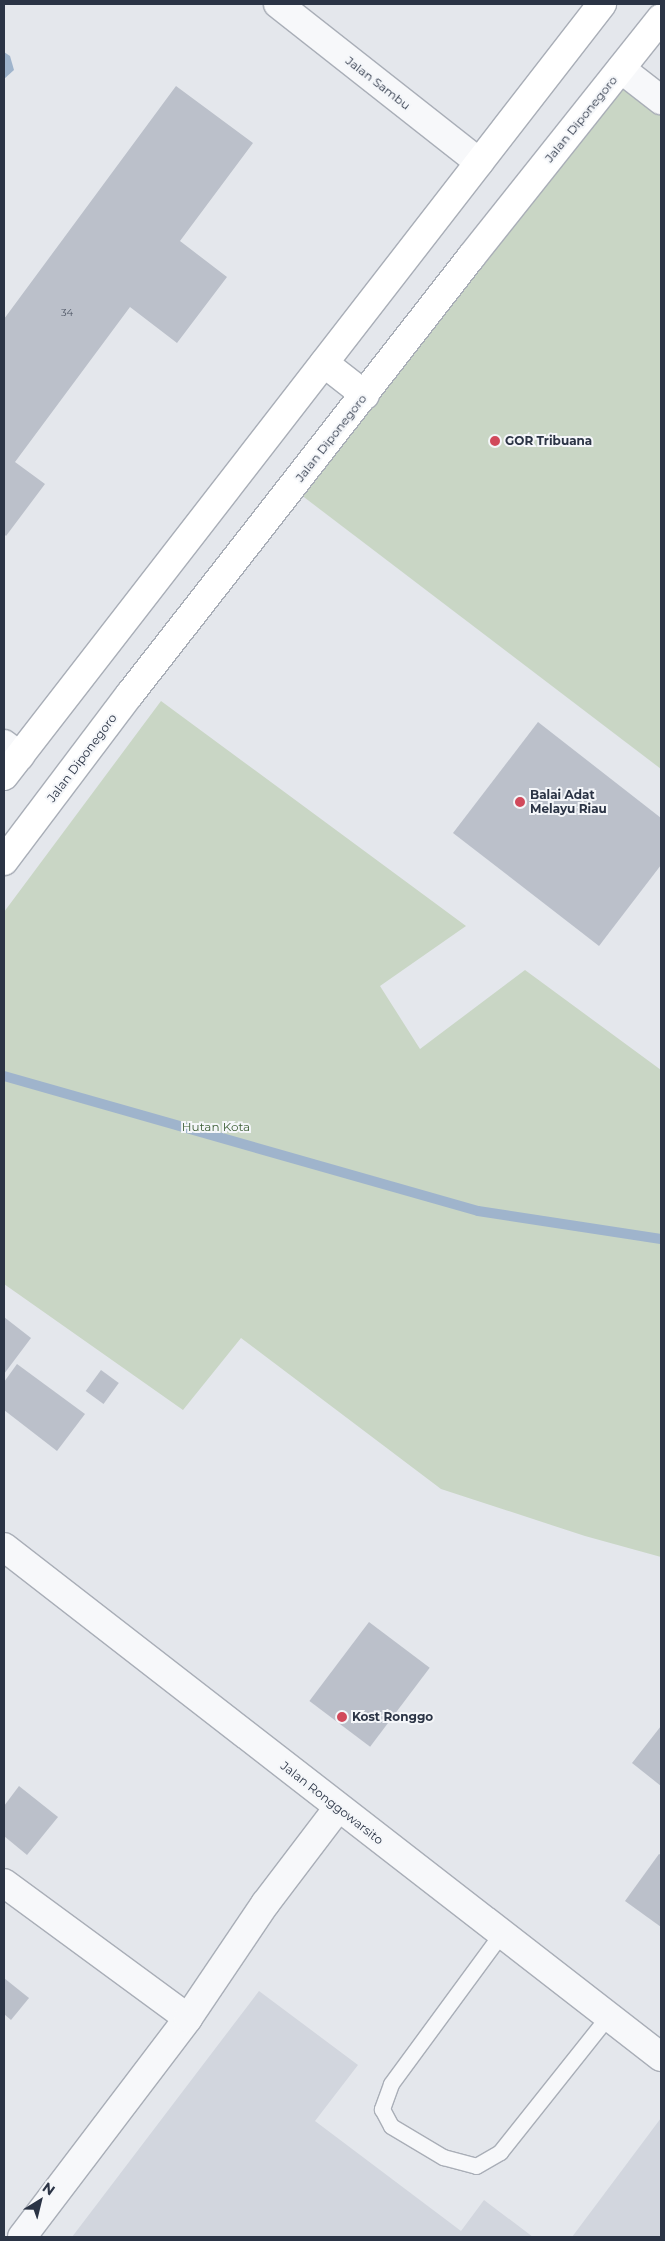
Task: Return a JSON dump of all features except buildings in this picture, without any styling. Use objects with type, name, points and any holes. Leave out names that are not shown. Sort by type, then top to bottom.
[{"type":"main road","points":[[9,759],[324,363],[602,4]]},
{"type":"main road","name":"Jalan Diponegoro","points":[[4,861],[124,702],[471,257],[661,18]]},
{"type":"main road","points":[[324,363],[365,395]]},
{"type":"street","name":"Jalan Sambu","points":[[278,4],[478,162]]},
{"type":"street","points":[[621,69],[661,100]]},
{"type":"street","name":"Jalan Ronggowarsito","points":[[4,1547],[500,1934],[661,2057]]},
{"type":"street","points":[[22,2237],[188,2018],[265,1904],[338,1808]]},
{"type":"street","points":[[4,1883],[188,2018]]},
{"type":"lane","points":[[500,1934],[391,2084],[382,2109],[391,2126],[443,2157],[476,2166],[500,2152],[608,2016]]},
{"type":"shaded area","points":[[259,1991],[358,2065],[315,2121],[461,2231],[484,2200],[533,2237],[72,2237]]},
{"type":"shaded area","points":[[661,2118],[661,2237],[572,2237]]},
{"type":"green space","name":"GOR Tribuana","points":[[622,70],[661,100],[661,769],[292,488]]},
{"type":"green space","name":"Hutan Kota","points":[[161,701],[466,926],[380,986],[420,1049],[525,970],[661,1070],[661,1557],[585,1536],[441,1489],[241,1338],[183,1410],[4,1284],[4,912]]},
{"type":"water","points":[[4,52],[10,56],[14,70],[4,79]]},
{"type":"waterway","points":[[4,1076],[478,1211],[661,1239]]},
{"type":"place","name":"GOR Tribuana","points":[[495,441]]},
{"type":"place","name":"Balai Adat Melayu Riau","points":[[520,802]]},
{"type":"place","name":"Kost Ronggo","points":[[342,1717]]}]
